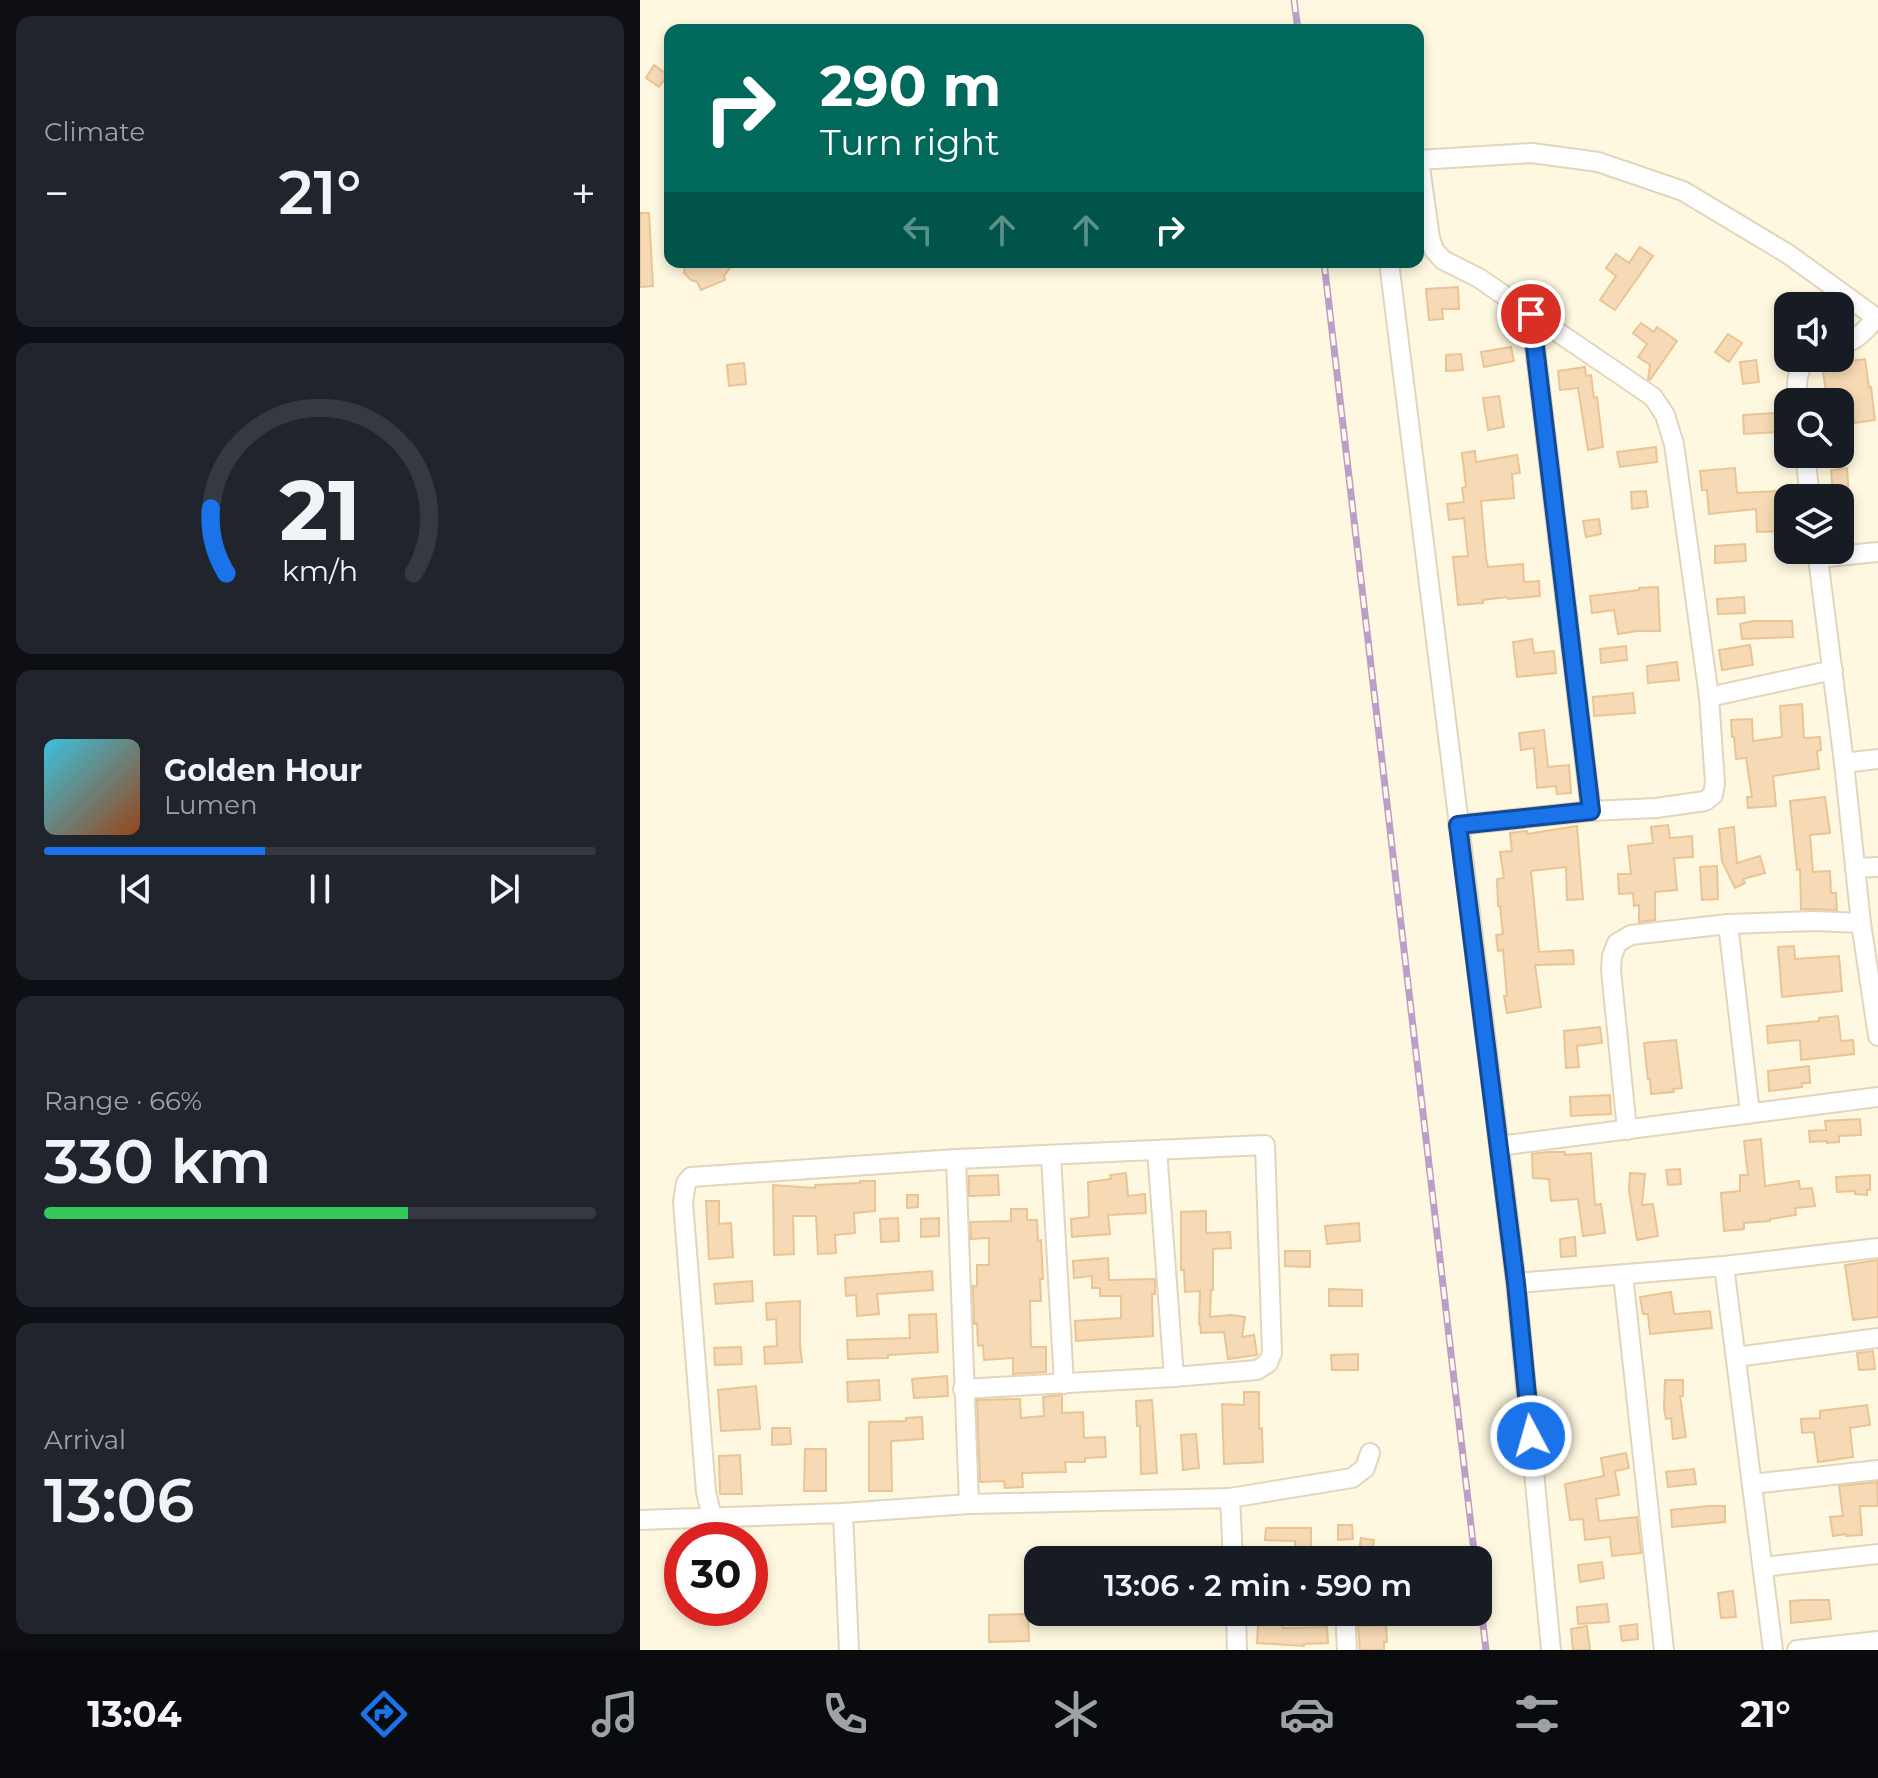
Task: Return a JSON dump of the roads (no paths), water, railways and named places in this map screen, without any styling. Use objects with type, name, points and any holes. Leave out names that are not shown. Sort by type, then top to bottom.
[{"type":"street","points":[[1424,160],[1532,153],[1598,162],[1683,191],[1788,254],[1877,318],[1854,341]]},
{"type":"street","points":[[1424,199],[1430,238],[1434,250],[1443,260],[1479,278],[1653,397],[1665,415],[1674,444],[1709,697],[1715,783],[1713,795],[1705,801],[1458,825]]},
{"type":"street","points":[[1390,268],[1516,1283],[1551,1650]]},
{"type":"street","points":[[1531,314],[1591,811]]},
{"type":"street","points":[[1854,553],[1878,552]]},
{"type":"street","points":[[1819,564],[1861,923],[1878,1036]]},
{"type":"street","points":[[1709,697],[1833,670]]},
{"type":"street","points":[[1844,763],[1878,759]]},
{"type":"street","points":[[1855,868],[1878,867]]},
{"type":"street","points":[[1627,1130],[1611,970],[1617,943],[1631,935],[1728,924],[1861,923]]},
{"type":"street","points":[[1728,924],[1750,1113]]},
{"type":"street","points":[[1499,1146],[1878,1097]]},
{"type":"street","points":[[712,1517],[706,1492],[683,1202],[686,1183],[691,1177],[956,1159],[1265,1145],[1272,1353],[1268,1363],[1257,1370],[963,1389]]},
{"type":"street","points":[[1157,1150],[1174,1377]]},
{"type":"street","points":[[1051,1156],[1064,1384]]},
{"type":"street","points":[[956,1159],[969,1504]]},
{"type":"street","points":[[1516,1283],[1724,1266],[1878,1248]]},
{"type":"street","points":[[1724,1266],[1773,1650]]},
{"type":"street","points":[[1623,1275],[1664,1650]]},
{"type":"street","points":[[1736,1357],[1878,1338]]},
{"type":"street","points":[[640,1520],[843,1513],[969,1504],[1230,1498],[1352,1478],[1365,1468],[1370,1453]]},
{"type":"street","points":[[1752,1484],[1878,1470]]},
{"type":"street","points":[[1230,1498],[1232,1546]]},
{"type":"street","points":[[843,1513],[849,1650]]},
{"type":"street","points":[[1763,1567],[1878,1554]]},
{"type":"street","points":[[1236,1626],[1237,1650]]},
{"type":"street","points":[[1346,1626],[1347,1650]]},
{"type":"street","points":[[1797,1650],[1878,1641]]},
{"type":"railway","points":[[1294,0],[1297,24]]},
{"type":"railway","points":[[1325,268],[1473,1546]]},
{"type":"railway","points":[[1483,1626],[1486,1650]]}]
